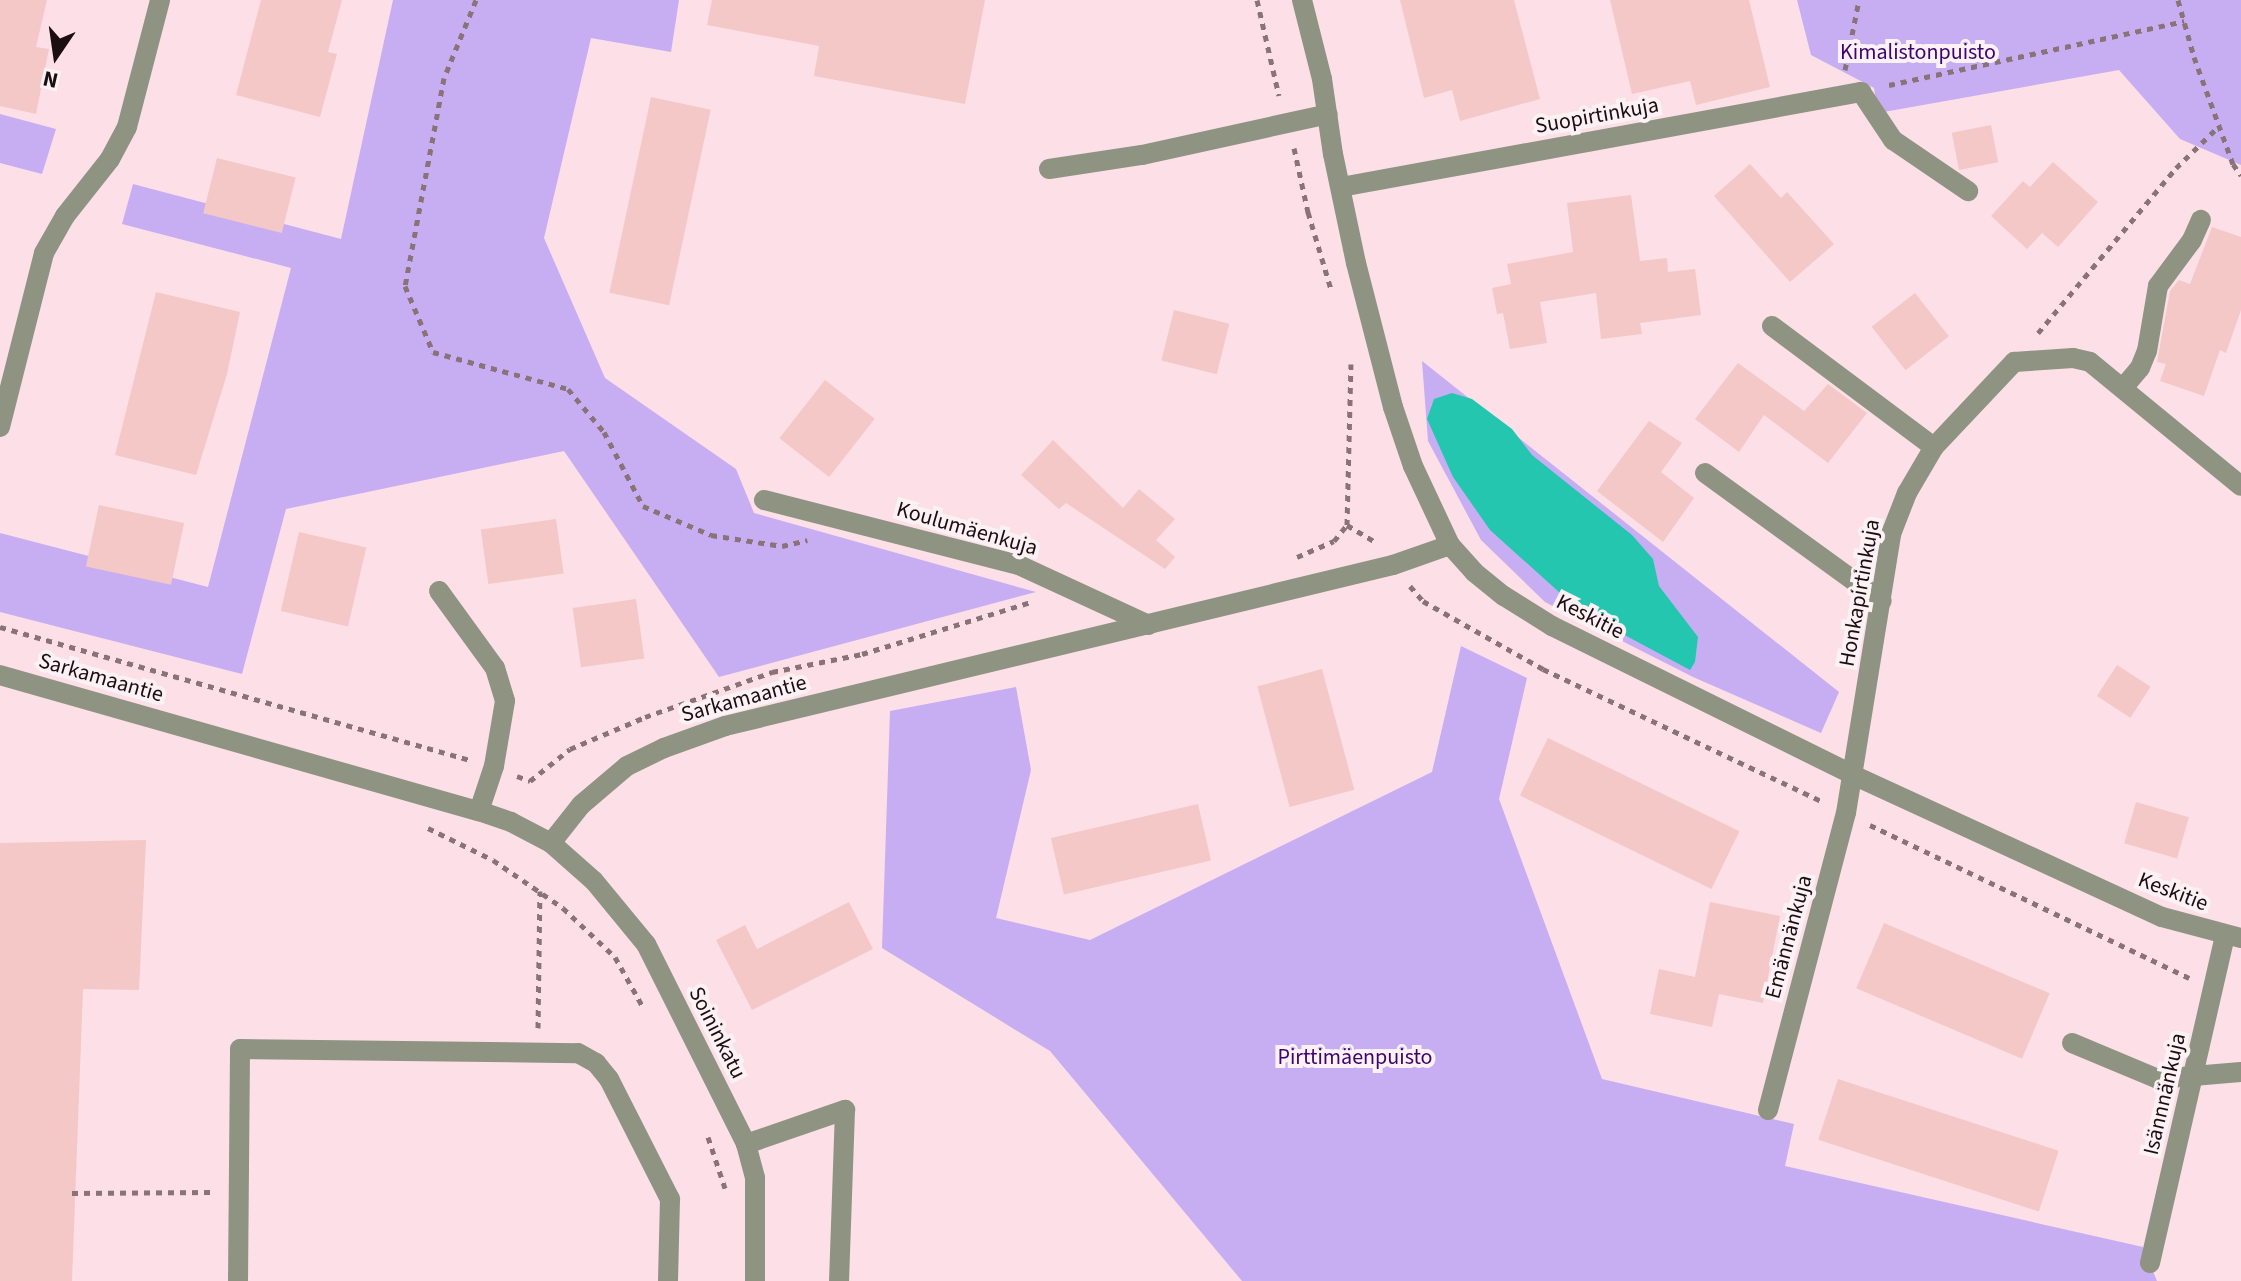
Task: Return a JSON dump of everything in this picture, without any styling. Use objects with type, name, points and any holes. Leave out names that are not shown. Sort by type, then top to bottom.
[{"type":"street","points":[[0,427],[44,253],[65,216],[110,159],[127,127],[160,0]]},
{"type":"street","name":"Keskitie","points":[[1302,0],[1328,114],[1356,263],[1393,407],[1413,466],[1450,545],[1504,596],[1552,626],[1853,775],[2162,917],[2233,937]]},
{"type":"street","points":[[1852,94],[1893,140],[1968,191]]},
{"type":"street","name":"Suopirtinkuja","points":[[1341,187],[1852,94]]},
{"type":"street","points":[[1049,169],[1142,155],[1328,114]]},
{"type":"street","points":[[2123,388],[2140,368],[2147,351],[2158,286],[2192,240],[2201,220]]},
{"type":"street","points":[[1772,326],[1934,447]]},
{"type":"street","points":[[2014,362],[2073,358],[2090,362],[2241,486]]},
{"type":"street","name":"Honkapirtinkuja","points":[[1853,775],[1891,534],[1907,493],[1934,447],[2014,362]]},
{"type":"street","points":[[1705,473],[1882,601]]},
{"type":"street","name":"Koulumäenkuja","points":[[764,500],[1019,565],[1149,625]]},
{"type":"street","name":"Sarkamaantie","points":[[0,675],[479,811],[511,822],[551,843],[581,805],[627,766],[698,735],[1393,565],[1450,545]]},
{"type":"street","points":[[439,591],[495,668],[502,690],[504,711],[494,766],[479,811]]},
{"type":"street","name":"Emännänkuja","points":[[1768,1110],[1846,813],[1853,775]]},
{"type":"street","name":"Soininkatu","points":[[551,843],[594,881],[646,944],[746,1144],[755,1178],[755,1281]]},
{"type":"street","name":"Isännnänkuja","points":[[2150,1263],[2216,982],[2233,937]]},
{"type":"street","points":[[2072,1043],[2158,1079],[2241,1072]]},
{"type":"street","points":[[238,1281],[240,1049],[578,1053],[596,1063],[609,1079],[670,1199],[668,1281]]},
{"type":"street","points":[[746,1144],[845,1110],[839,1281]]},
{"type":"path","points":[[476,0],[444,78],[405,286],[433,352],[568,389],[604,432],[643,506],[711,535],[782,546],[811,540]]},
{"type":"path","points":[[1257,0],[1267,55],[1335,302]]},
{"type":"path","points":[[1859,0],[1852,94],[2184,21]]},
{"type":"path","points":[[2178,0],[2219,126],[2233,164],[2241,175]]},
{"type":"path","points":[[2014,362],[2176,168],[2219,126]]},
{"type":"path","points":[[1292,559],[1334,541],[1347,525],[1351,355]]},
{"type":"path","points":[[1347,525],[1375,541],[1423,601],[1543,669],[2193,980],[2216,982]]},
{"type":"path","points":[[0,627],[494,766],[530,781],[570,749],[645,717],[772,672],[862,654],[1074,588]]},
{"type":"path","points":[[493,860],[563,908],[615,957],[649,1019]]},
{"type":"path","points":[[538,1053],[540,891]]},
{"type":"path","points":[[701,1123],[725,1188],[726,1202]]},
{"type":"path","points":[[72,1193],[239,1192]]},
{"type":"green space","points":[[393,0],[679,0],[671,52],[591,38],[544,238],[605,378],[736,469],[754,513],[1036,592],[719,677],[564,451],[286,509],[242,674],[0,612],[0,533],[208,587],[291,268],[122,224],[133,184],[341,239]]},
{"type":"green space","name":"Kimalistonpuisto","points":[[1797,0],[2241,0],[2241,165],[2180,139],[2119,70],[1878,113],[1874,88],[1811,55]]},
{"type":"green space","points":[[0,114],[56,129],[42,174],[0,163]]},
{"type":"green space","points":[[1422,361],[1839,692],[1821,733],[1693,677],[1545,602],[1481,540],[1428,441]]},
{"type":"green space","name":"Pirttimäenpuisto","points":[[1461,646],[1527,678],[1499,799],[1602,1079],[1794,1124],[1785,1166],[2143,1247],[2157,1281],[1242,1281],[1050,1051],[882,948],[890,711],[1016,687],[1031,770],[996,918],[1090,940],[1432,772]]},
{"type":"shaded area","points":[[1452,393],[1472,399],[1512,429],[1532,455],[1632,535],[1653,559],[1659,586],[1698,637],[1695,662],[1690,670],[1604,624],[1560,593],[1490,530],[1453,477],[1427,419],[1434,399]]},
{"type":"building","points":[[0,0],[47,0],[36,47],[49,49],[36,114],[0,106]]},
{"type":"building","points":[[261,0],[342,0],[328,52],[337,54],[320,117],[236,95]]},
{"type":"building","points":[[712,0],[985,0],[965,104],[814,76],[819,46],[707,25]]},
{"type":"building","points":[[1400,0],[1514,0],[1540,99],[1460,121],[1452,90],[1424,98]]},
{"type":"building","points":[[1610,0],[1749,0],[1770,87],[1696,105],[1690,81],[1632,94]]},
{"type":"building","points":[[651,97],[711,110],[669,305],[609,293]]},
{"type":"building","points":[[1991,125],[1998,162],[1959,170],[1952,133]]},
{"type":"building","points":[[217,158],[296,178],[282,233],[203,213]]},
{"type":"building","points":[[2053,162],[2098,202],[2058,247],[2042,233],[2027,249],[1991,216],[2023,181],[2030,187]]},
{"type":"building","points":[[1750,164],[1781,198],[1787,192],[1834,244],[1790,282],[1714,196]]},
{"type":"building","points":[[1631,195],[1640,261],[1667,258],[1668,272],[1695,269],[1701,315],[1640,323],[1642,334],[1601,339],[1596,293],[1540,302],[1547,343],[1510,349],[1503,313],[1497,314],[1492,288],[1511,284],[1507,264],[1573,252],[1567,203]]},
{"type":"building","points":[[2212,227],[2241,237],[2241,310],[2226,353],[2220,350],[2204,396],[2160,381],[2166,364],[2157,362],[2170,291],[2179,280],[2190,284]]},
{"type":"building","points":[[156,292],[240,312],[227,374],[196,475],[115,455]]},
{"type":"building","points":[[1915,293],[1949,336],[1906,370],[1872,327]]},
{"type":"building","points":[[1174,310],[1229,324],[1217,374],[1161,360]]},
{"type":"building","points":[[1738,363],[1804,411],[1828,384],[1867,413],[1828,463],[1764,415],[1739,452],[1695,419]]},
{"type":"building","points":[[825,380],[875,419],[829,477],[779,438]]},
{"type":"building","points":[[1649,421],[1682,443],[1661,472],[1694,498],[1663,542],[1597,491]]},
{"type":"building","points":[[1053,440],[1123,508],[1139,489],[1175,519],[1156,540],[1175,557],[1165,569],[1066,503],[1059,509],[1021,475]]},
{"type":"building","points":[[99,505],[184,523],[171,585],[86,567]]},
{"type":"building","points":[[556,519],[564,573],[488,584],[481,530]]},
{"type":"building","points":[[299,532],[366,548],[348,626],[281,611]]},
{"type":"building","points":[[636,599],[644,658],[581,667],[573,608]]},
{"type":"building","points":[[2117,665],[2151,687],[2130,718],[2097,696]]},
{"type":"building","points":[[1322,669],[1354,790],[1290,807],[1257,686]]},
{"type":"building","points":[[1548,738],[1739,831],[1711,889],[1520,796]]},
{"type":"building","points":[[2136,802],[2189,817],[2177,858],[2124,843]]},
{"type":"building","points":[[1198,804],[1211,861],[1064,894],[1051,838]]},
{"type":"building","points":[[146,840],[139,990],[83,989],[72,1281],[0,1281],[0,843]]},
{"type":"building","points":[[849,902],[873,949],[752,1010],[716,940],[745,925],[757,949]]},
{"type":"building","points":[[1710,902],[1780,916],[1763,1003],[1719,994],[1712,1027],[1650,1014],[1659,969],[1695,977]]},
{"type":"building","points":[[1884,923],[2050,993],[2022,1059],[1856,988]]},
{"type":"building","points":[[1838,1079],[2059,1151],[2039,1212],[1818,1140]]}]
